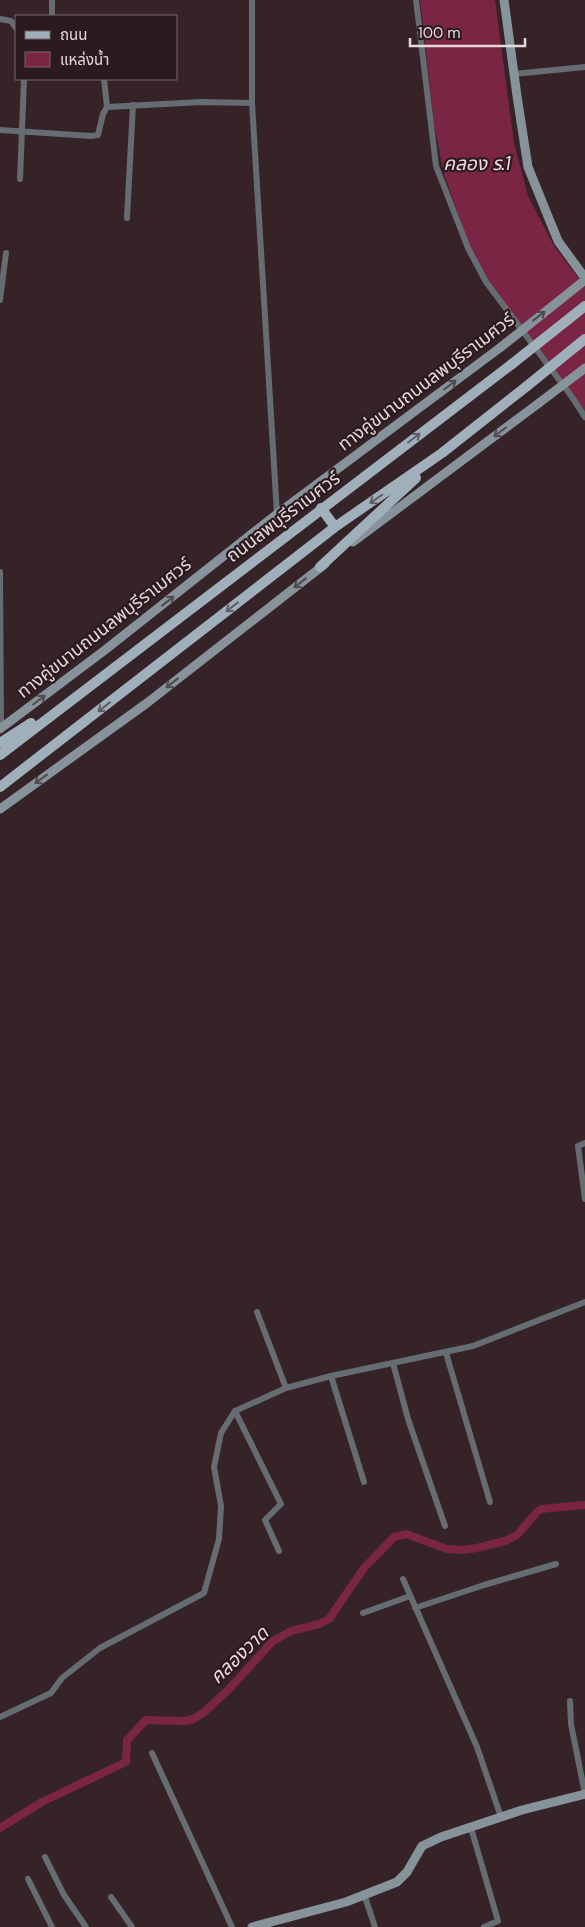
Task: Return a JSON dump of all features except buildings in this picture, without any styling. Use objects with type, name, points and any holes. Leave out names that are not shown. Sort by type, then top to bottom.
[{"type":"main road","points":[[504,0],[528,167],[558,241],[585,279]]},
{"type":"main road","name":"ทางคู่ขนานถนนลพบุรีราเมศวร์","points":[[0,729],[105,650],[277,514],[501,347],[585,279]]},
{"type":"main road","name":"ถนนลพบุรีราเมศวร์","points":[[0,755],[512,364],[585,306]]},
{"type":"main road","points":[[320,567],[442,454],[585,339]]},
{"type":"main road","points":[[0,809],[147,703],[320,567],[585,368]]},
{"type":"main road","points":[[0,787],[335,527],[442,454]]},
{"type":"main road","points":[[321,508],[335,527]]},
{"type":"main road","points":[[0,743],[91,684]]},
{"type":"main road","points":[[252,1927],[270,1925],[346,1902],[397,1882],[407,1872],[422,1846],[441,1837],[543,1804],[585,1794]]},
{"type":"street","points":[[52,0],[52,15]]},
{"type":"street","points":[[252,0],[252,103],[277,514]]},
{"type":"street","points":[[416,0],[436,166],[468,248],[486,282],[572,396],[585,417]]},
{"type":"street","points":[[0,19],[11,22],[15,27]]},
{"type":"street","points":[[514,74],[585,67]]},
{"type":"street","points":[[20,179],[24,80]]},
{"type":"street","points":[[0,130],[23,133],[98,135],[107,106],[104,80]]},
{"type":"street","points":[[107,106],[202,102],[252,103]]},
{"type":"street","points":[[127,218],[133,106]]},
{"type":"street","points":[[0,300],[6,253]]},
{"type":"street","points":[[0,572],[0,729]]},
{"type":"street","points":[[585,1143],[578,1146],[585,1199]]},
{"type":"street","points":[[0,1717],[52,1694],[62,1678],[100,1648],[204,1592],[220,1531],[221,1506],[214,1467],[221,1433],[235,1411],[286,1388],[331,1376],[473,1346],[542,1317],[585,1302]]},
{"type":"street","points":[[256,1312],[286,1388]]},
{"type":"street","points":[[446,1353],[490,1502]]},
{"type":"street","points":[[393,1363],[408,1419],[444,1526]]},
{"type":"street","points":[[331,1376],[364,1482]]},
{"type":"street","points":[[235,1411],[281,1504],[265,1520],[279,1550]]},
{"type":"street","points":[[416,1608],[484,1585],[556,1564]]},
{"type":"street","points":[[403,1579],[477,1748],[501,1817]]},
{"type":"street","points":[[363,1613],[410,1596]]},
{"type":"street","points":[[570,1701],[571,1724],[585,1794]]},
{"type":"street","points":[[152,1753],[232,1927]]},
{"type":"street","points":[[471,1828],[498,1921],[484,1927]]},
{"type":"street","points":[[44,1857],[64,1895],[86,1927]]},
{"type":"street","points":[[28,1879],[52,1927]]},
{"type":"street","points":[[364,1894],[375,1927]]},
{"type":"street","points":[[111,1897],[132,1927]]},
{"type":"water","name":"คลอง ร.1","points":[[420,0],[495,0],[514,143],[528,196],[554,246],[585,287],[585,414],[488,280],[470,248],[444,174],[434,124]]},
{"type":"waterway","name":"คลองวาด","points":[[0,1828],[42,1802],[126,1762],[127,1740],[146,1720],[185,1721],[203,1713],[228,1690],[273,1641],[291,1631],[319,1624],[329,1619],[364,1568],[394,1537],[406,1534],[447,1549],[463,1550],[477,1548],[505,1541],[517,1535],[541,1509],[585,1505]]}]
